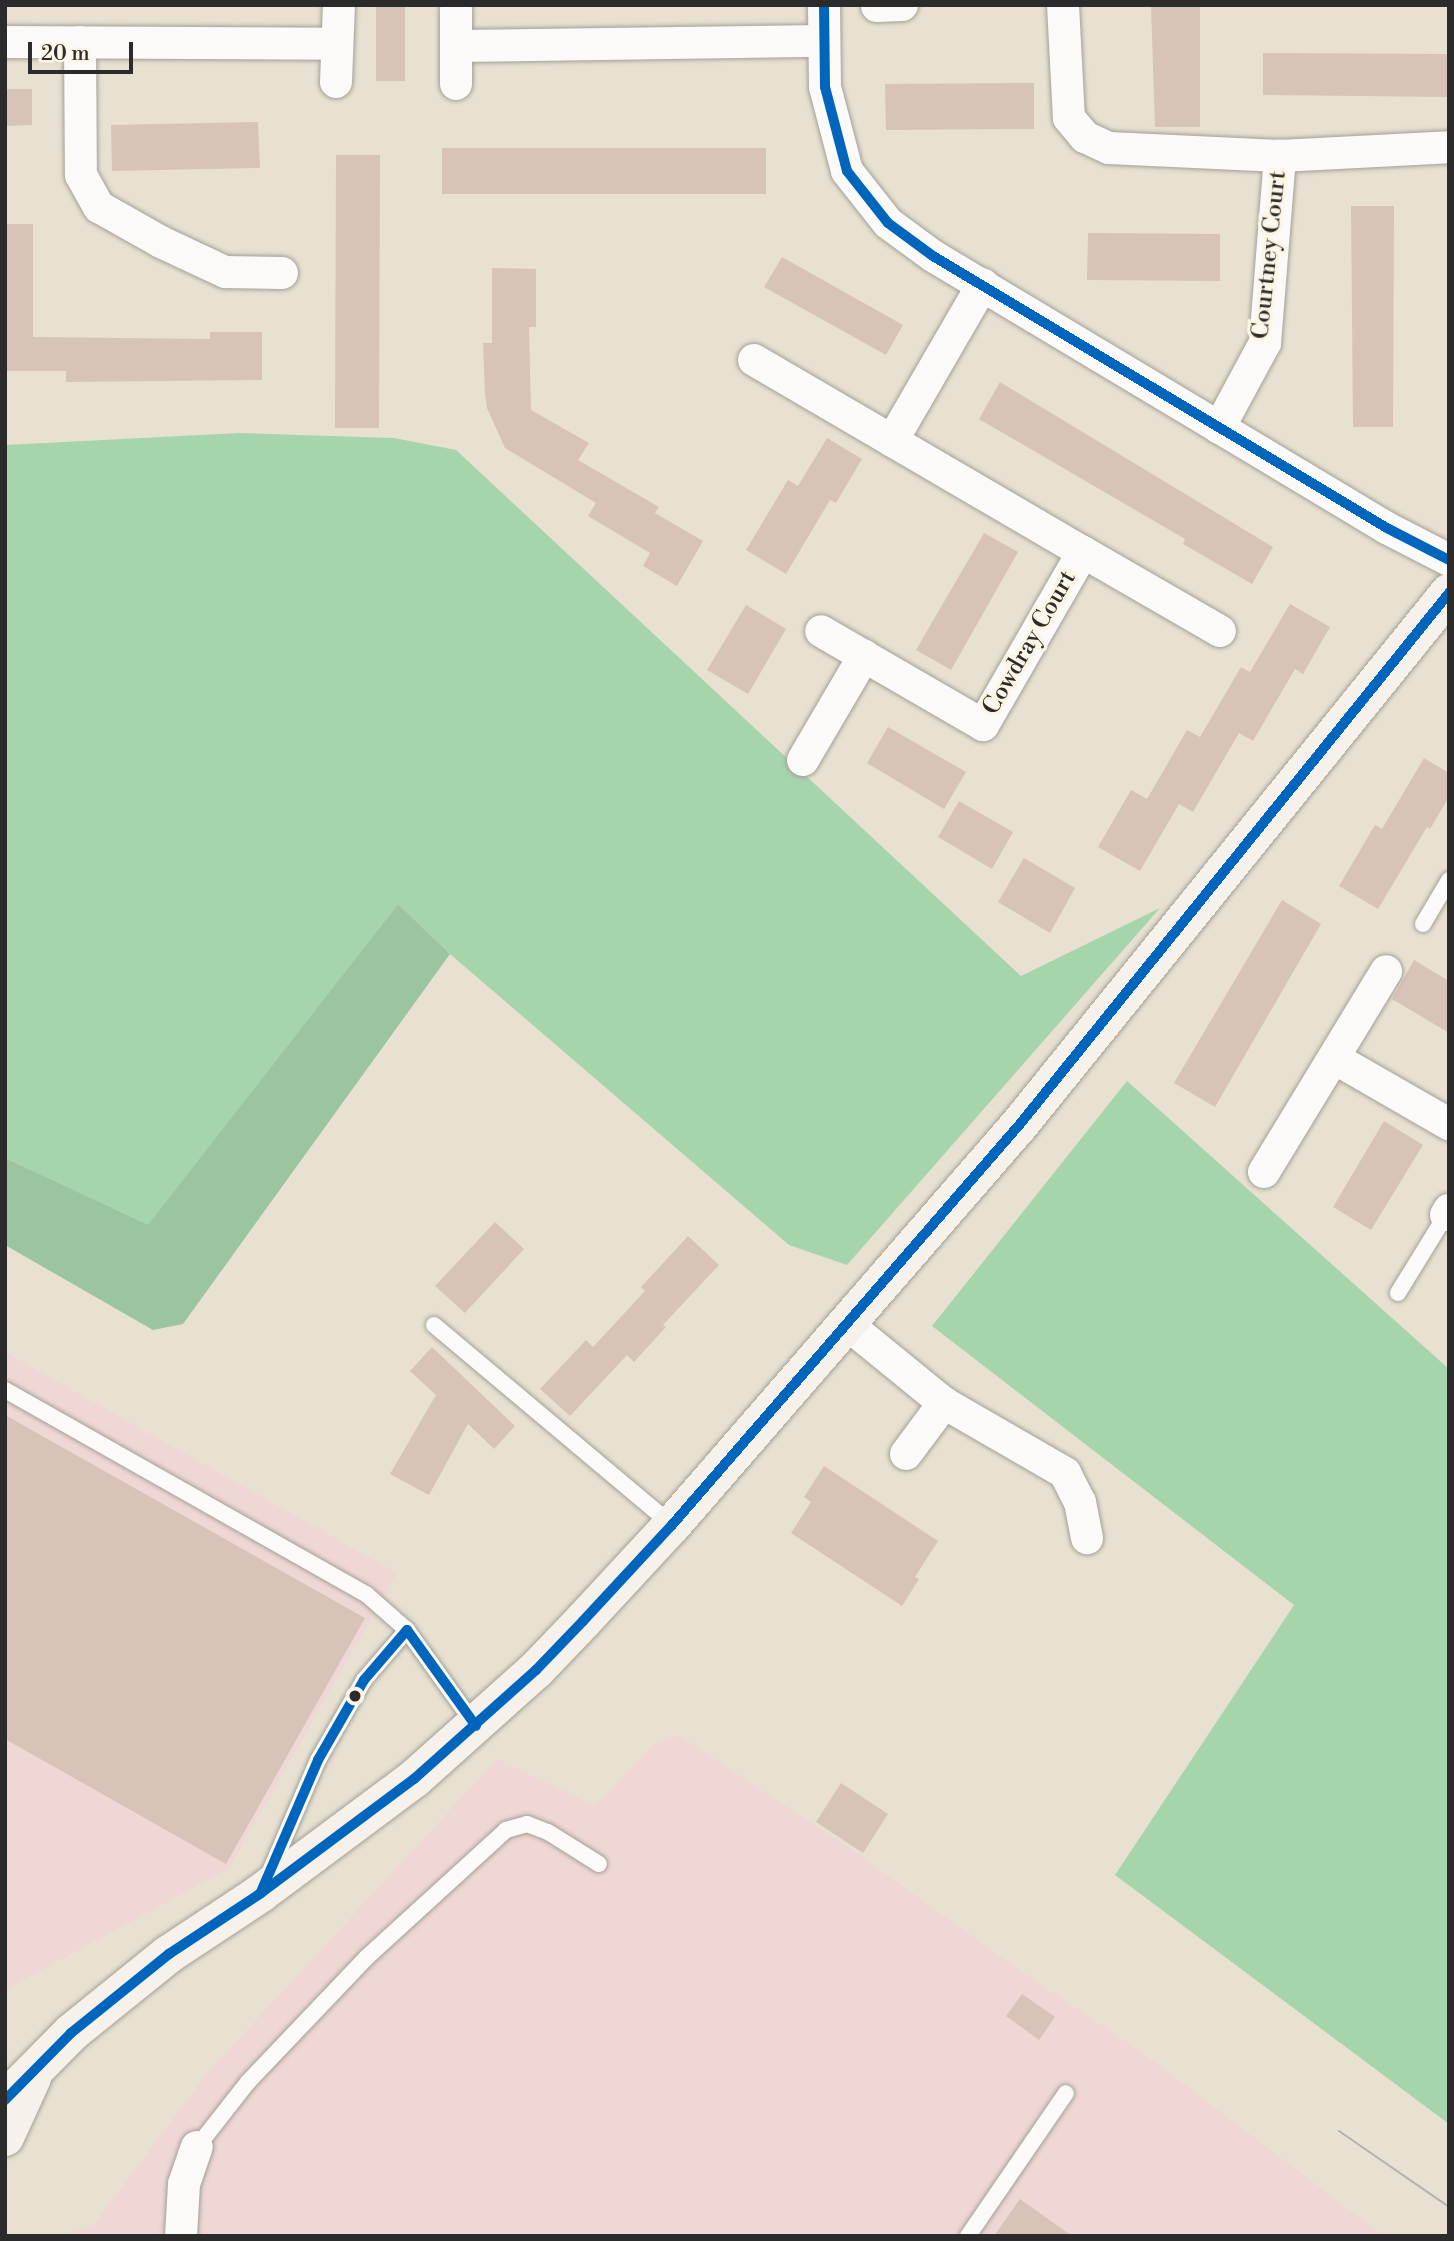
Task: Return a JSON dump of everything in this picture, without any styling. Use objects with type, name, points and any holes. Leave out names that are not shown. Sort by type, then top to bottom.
[{"type":"street","points":[[336,82],[339,5]]},
{"type":"street","points":[[824,5],[822,41],[825,88],[847,171],[888,223],[933,256],[1219,428],[1387,528],[1449,560]]},
{"type":"street","points":[[877,6],[902,5]]},
{"type":"street","name":"Courtney Court","points":[[1063,5],[1069,118],[1084,137],[1109,148],[1280,156],[1449,147]]},
{"type":"street","points":[[456,10],[456,84]]},
{"type":"street","points":[[456,46],[822,41]]},
{"type":"street","points":[[5,42],[337,44]]},
{"type":"street","points":[[80,42],[80,175],[99,207],[161,242],[225,272],[282,273]]},
{"type":"street","name":"Courtney Court","points":[[1219,428],[1265,343],[1280,156]]},
{"type":"street","points":[[892,441],[983,284]]},
{"type":"street","name":"Cowdray Court","points":[[754,360],[1220,631]]},
{"type":"street","name":"Cowdray Court","points":[[821,631],[983,725],[1083,552]]},
{"type":"street","points":[[5,2100],[20,2068],[71,2033],[169,1954],[261,1893],[414,1779],[536,1670],[672,1525],[1020,1124],[1449,593]]},
{"type":"street","points":[[803,760],[864,656]]},
{"type":"street","points":[[1264,1172],[1386,971]]},
{"type":"street","points":[[1334,1058],[1449,1124]]},
{"type":"street","points":[[847,1324],[944,1403],[1065,1473],[1080,1502],[1087,1538]]},
{"type":"street","points":[[906,1454],[944,1403]]},
{"type":"street","points":[[5,2137],[20,2068]]},
{"type":"street","points":[[181,2236],[184,2184],[197,2147]]},
{"type":"lane","points":[[1423,924],[1449,880]]},
{"type":"lane","points":[[1398,1293],[1447,1213]]},
{"type":"lane","points":[[434,1325],[672,1525]]},
{"type":"lane","points":[[5,1390],[366,1594],[407,1630],[476,1726]]},
{"type":"lane","points":[[261,1893],[318,1760],[364,1681],[407,1630]]},
{"type":"lane","points":[[197,2147],[248,2082],[366,1958],[506,1830],[527,1824],[548,1832],[599,1864]]},
{"type":"lane","points":[[968,2236],[1066,2093]]},
{"type":"shaded area","points":[[5,1352],[397,1573],[228,1869],[5,1990]]},
{"type":"shaded area","points":[[678,1735],[854,1851],[1022,1972],[1143,2053],[1384,2236],[62,2236],[94,2224],[209,2071],[497,1759],[595,1806],[655,1743]]},
{"type":"green space","points":[[240,433],[394,438],[456,450],[1021,976],[1160,908],[847,1265],[789,1245],[450,954],[398,904],[148,1226],[5,1158],[5,445]]},
{"type":"green space","points":[[398,904],[450,954],[183,1324],[153,1330],[5,1245],[5,1158],[148,1225]]},
{"type":"green space","points":[[1127,1081],[1449,1369],[1449,2124],[1115,1875],[1294,1605],[932,1326]]},
{"type":"building","points":[[376,5],[405,5],[405,81],[376,81]]},
{"type":"building","points":[[1151,5],[1200,5],[1200,127],[1155,127]]},
{"type":"building","points":[[1263,53],[1449,54],[1449,97],[1263,95]]},
{"type":"building","points":[[1034,83],[1034,129],[886,130],[885,84]]},
{"type":"building","points":[[5,89],[32,89],[32,125],[5,126]]},
{"type":"building","points":[[258,122],[260,168],[112,171],[111,125]]},
{"type":"building","points":[[442,148],[766,148],[766,194],[442,194]]},
{"type":"building","points":[[336,155],[380,155],[379,428],[335,428]]},
{"type":"building","points":[[1351,206],[1394,206],[1393,427],[1353,427]]},
{"type":"building","points":[[5,224],[33,224],[33,337],[210,339],[210,332],[262,332],[262,380],[66,382],[66,371],[5,371]]},
{"type":"building","points":[[1088,233],[1220,234],[1220,281],[1087,280]]},
{"type":"building","points":[[782,257],[903,325],[886,355],[764,287]]},
{"type":"building","points":[[492,268],[536,269],[536,327],[529,327],[531,410],[589,443],[578,460],[659,507],[655,513],[703,541],[677,586],[643,566],[650,553],[588,516],[596,503],[505,448],[487,408],[485,394],[483,343],[492,343]]},
{"type":"building","points":[[1000,382],[1273,547],[1252,584],[1183,544],[1185,539],[979,419]]},
{"type":"building","points":[[827,438],[862,459],[836,503],[830,500],[786,574],[746,550],[788,480],[798,486]]},
{"type":"building","points":[[984,533],[1018,552],[951,670],[916,650]]},
{"type":"building","points":[[1290,604],[1330,627],[1303,674],[1295,669],[1253,741],[1239,733],[1193,812],[1179,804],[1140,871],[1098,847],[1131,790],[1147,799],[1187,730],[1200,737],[1241,667],[1250,672]]},
{"type":"building","points":[[746,605],[786,629],[748,694],[707,670]]},
{"type":"building","points":[[888,727],[966,772],[944,809],[867,763]]},
{"type":"building","points":[[1424,758],[1449,773],[1449,797],[1430,829],[1427,827],[1378,909],[1339,886],[1375,825],[1382,829]]},
{"type":"building","points":[[959,801],[1013,832],[992,869],[938,837]]},
{"type":"building","points":[[1024,858],[1075,888],[1050,933],[998,902]]},
{"type":"building","points":[[1282,900],[1321,924],[1215,1107],[1174,1083]]},
{"type":"building","points":[[1414,960],[1449,981],[1449,1033],[1392,999]]},
{"type":"building","points":[[1384,1121],[1423,1145],[1371,1230],[1333,1207]]},
{"type":"building","points":[[495,1222],[524,1249],[465,1313],[435,1286]]},
{"type":"building","points":[[688,1236],[719,1265],[663,1325],[666,1327],[634,1362],[627,1355],[570,1416],[540,1389],[586,1340],[593,1347],[645,1291],[641,1287]]},
{"type":"building","points":[[432,1347],[515,1426],[494,1449],[468,1424],[429,1495],[390,1474],[436,1395],[410,1371]]},
{"type":"building","points":[[5,1415],[365,1618],[226,1864],[5,1739]]},
{"type":"building","points":[[824,1466],[938,1541],[915,1577],[919,1579],[902,1606],[791,1533],[811,1502],[804,1497]]},
{"type":"building","points":[[841,1783],[888,1814],[863,1853],[816,1822]]},
{"type":"building","points":[[1022,1994],[1055,2017],[1039,2040],[1006,2016]]},
{"type":"building","points":[[1020,2199],[1072,2236],[994,2236]]},
{"type":"tram line","points":[[1339,2131],[1449,2207]]},
{"type":"transit line","points":[[824,5],[825,87],[847,171],[888,223],[933,256],[1387,528],[1449,560]]},
{"type":"transit line","points":[[5,2100],[71,2033],[169,1954],[261,1893],[414,1779],[536,1670],[583,1621],[672,1525],[1020,1124],[1449,593]]},
{"type":"transit line","points":[[261,1892],[318,1760],[364,1680],[407,1630],[476,1726]]}]
